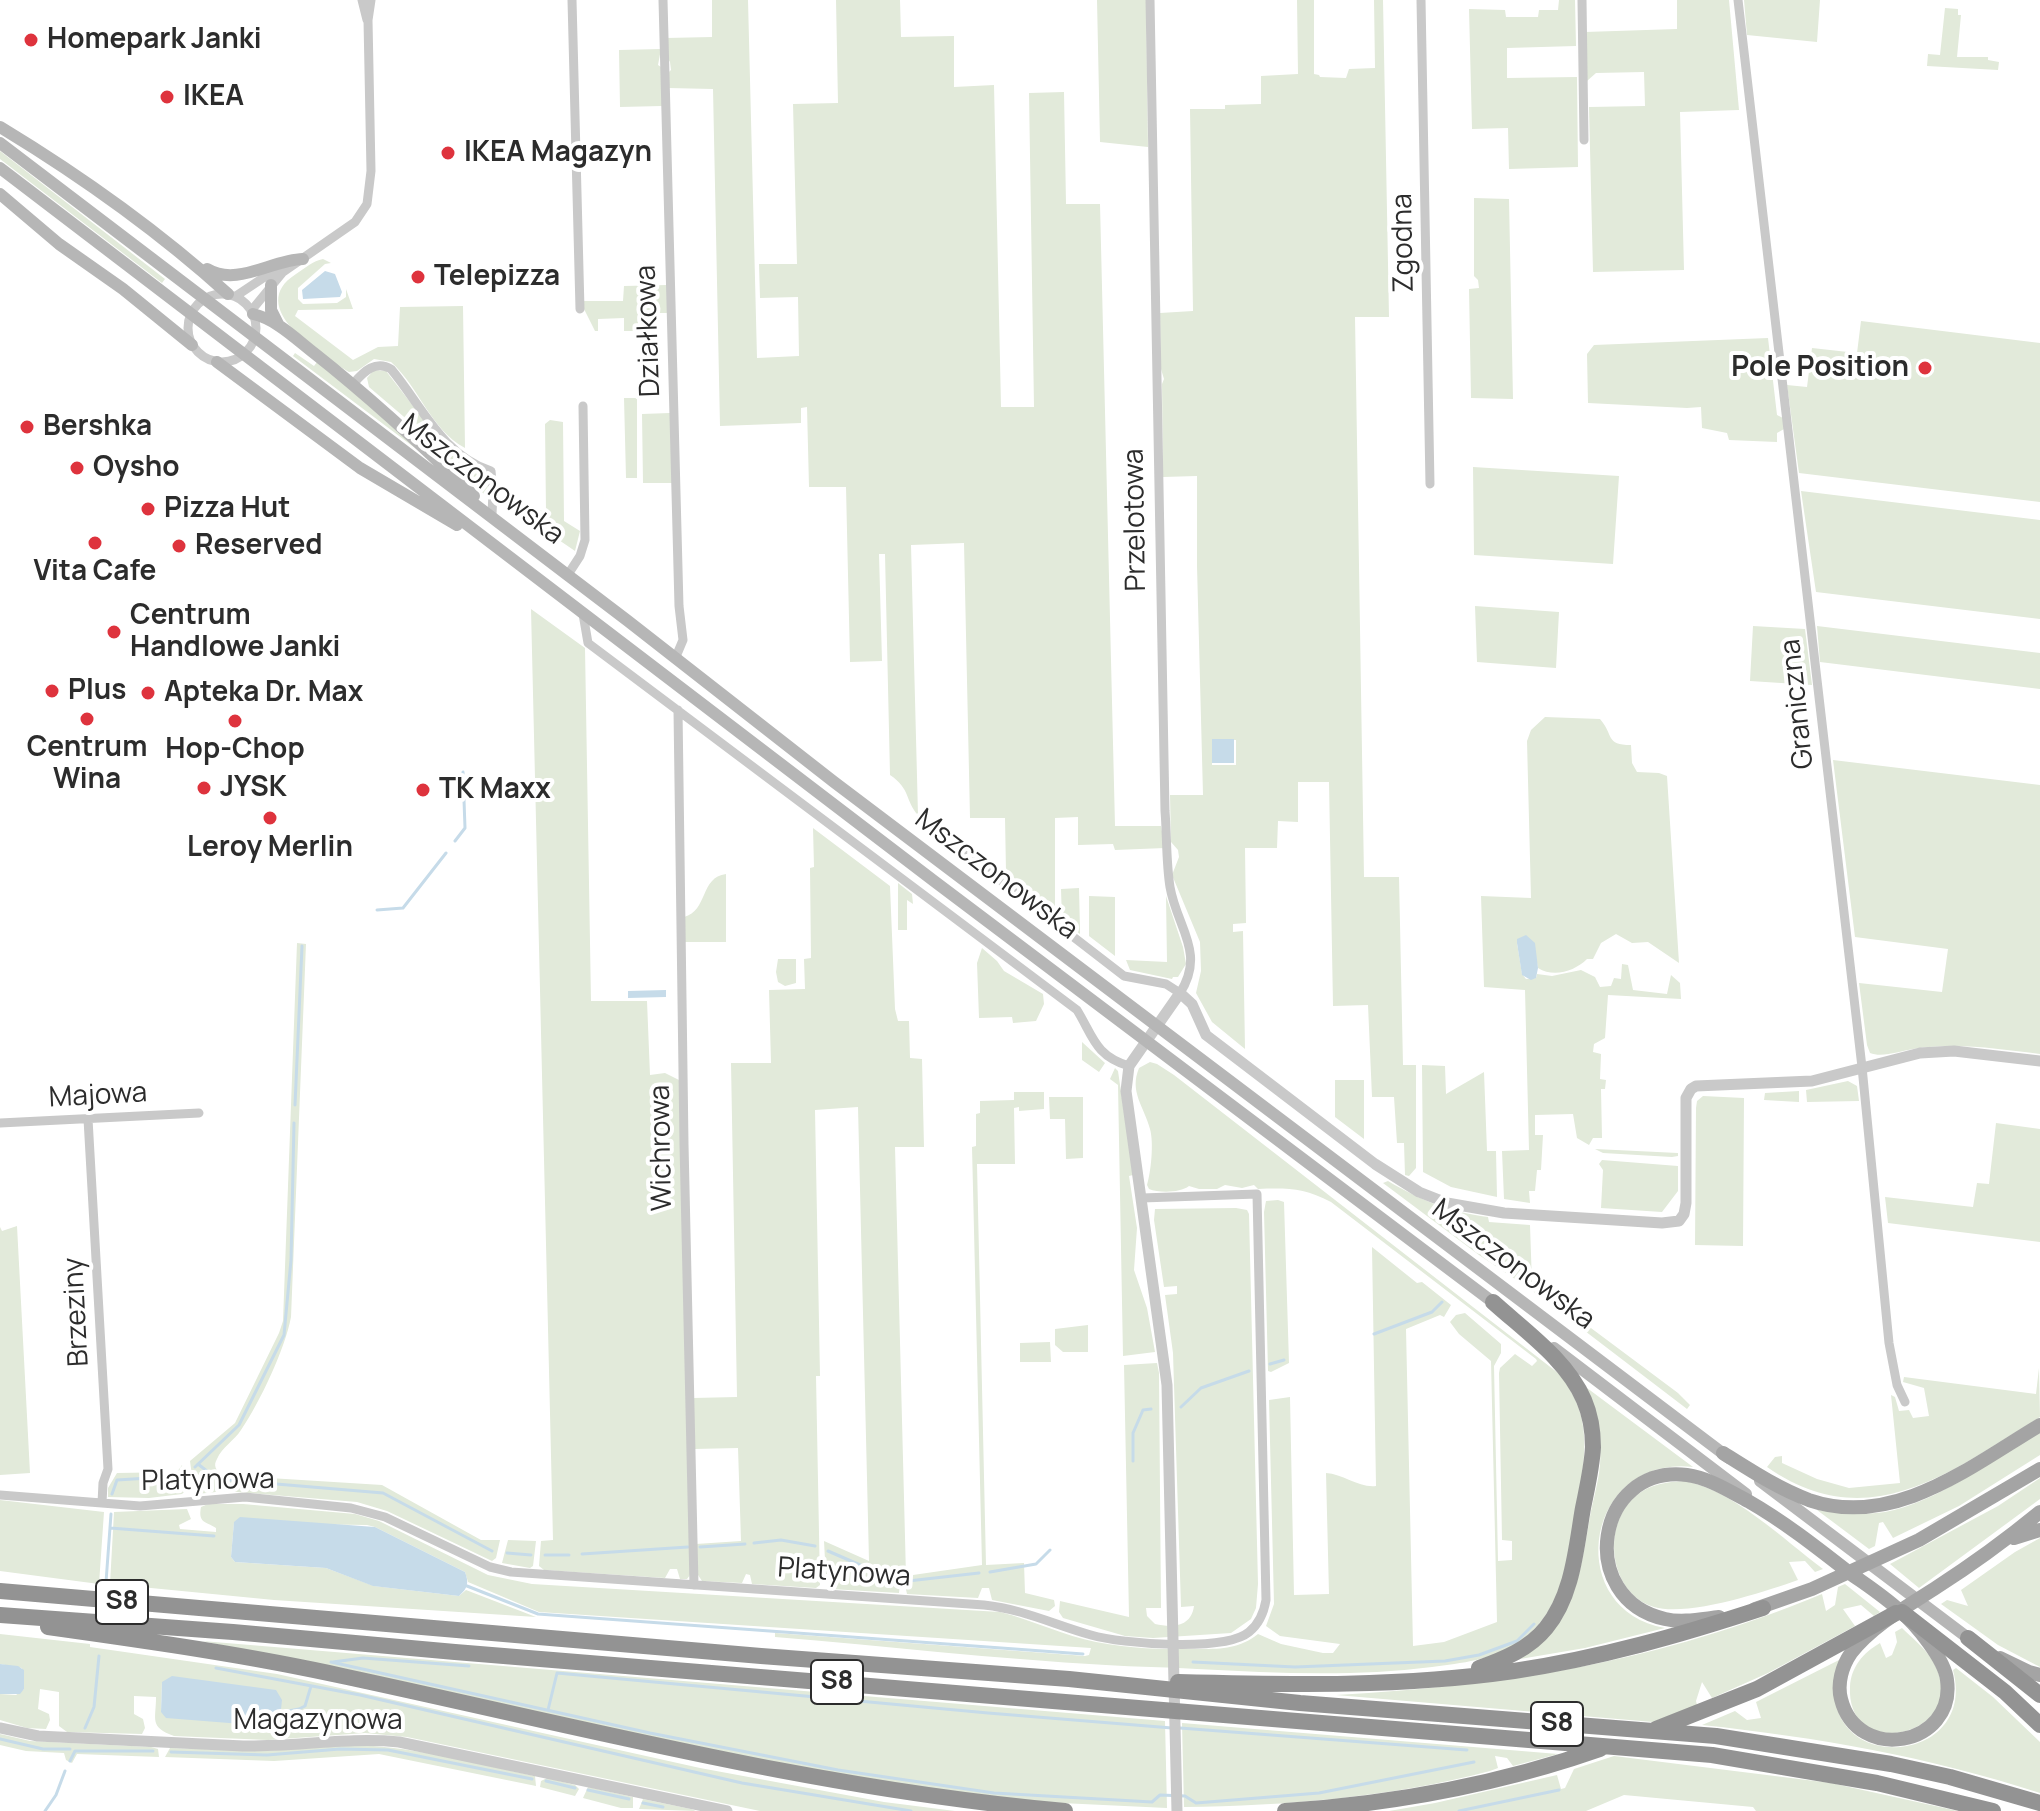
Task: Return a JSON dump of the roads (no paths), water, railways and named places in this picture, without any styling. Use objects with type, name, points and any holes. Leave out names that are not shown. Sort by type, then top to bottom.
[{"type":"highway","points":[[1420,1681],[1486,1665],[1513,1655],[1529,1644],[1555,1615],[1574,1566],[1593,1446],[1586,1405],[1574,1381],[1561,1365],[1493,1302]]},
{"type":"highway","name":"S8","points":[[0,1591],[1716,1736],[1906,1767],[2040,1803]]},
{"type":"highway","points":[[1069,1679],[1314,1685],[1420,1681],[1516,1670],[1606,1654],[1671,1638],[1763,1608]]},
{"type":"highway","points":[[1285,1811],[1418,1794],[1546,1766],[1630,1739],[1757,1689],[1868,1633],[1899,1613],[2005,1692],[2040,1725]]},
{"type":"highway","points":[[0,1618],[277,1663],[813,1778],[904,1793],[1065,1811]]},
{"type":"highway","name":"S8","points":[[0,1618],[203,1629],[1712,1755],[1877,1783],[1993,1811]]},
{"type":"highway","points":[[1968,1638],[2040,1695]]},
{"type":"main road","points":[[0,127],[104,192],[232,295]]},
{"type":"main road","name":"Mszczonowska","points":[[0,143],[976,890],[1968,1638]]},
{"type":"main road","name":"Mszczonowska","points":[[0,168],[1292,1153],[1776,1517]]},
{"type":"main road","points":[[0,194],[59,244],[123,289],[192,345]]},
{"type":"main road","points":[[193,263],[218,275],[230,276],[278,262],[303,259]]},
{"type":"main road","points":[[271,285],[271,310],[280,326]]},
{"type":"main road","points":[[252,312],[280,326],[354,383],[511,532]]},
{"type":"main road","points":[[217,362],[360,468],[501,551]]},
{"type":"main road","points":[[1723,1453],[1811,1500],[1847,1508],[1865,1508],[1891,1504],[1925,1491],[2040,1425]]},
{"type":"main road","points":[[1868,1633],[1843,1666],[1840,1695],[1844,1709],[1858,1728],[1877,1738],[1897,1740],[1917,1735],[1941,1713],[1948,1691],[1947,1678],[1938,1657],[1899,1613],[1776,1517],[1709,1481],[1671,1475],[1647,1481],[1625,1496],[1611,1519],[1607,1533],[1608,1566],[1623,1596],[1638,1609],[1654,1616],[1667,1620],[1698,1620],[1763,1608],[1812,1589],[1891,1554],[1969,1513],[2040,1469]]},
{"type":"main road","points":[[1899,1613],[2002,1543],[2040,1512]]},
{"type":"main road","points":[[2002,1543],[2040,1530]]},
{"type":"main road","points":[[1968,1638],[2018,1667],[2040,1675]]},
{"type":"street","points":[[362,0],[368,20]]},
{"type":"street","points":[[252,312],[283,272],[355,222],[367,204],[371,171],[368,20],[371,0]]},
{"type":"street","points":[[572,0],[580,309]]},
{"type":"street","name":"Działkowa","points":[[663,0],[677,546],[683,640],[675,659]]},
{"type":"street","name":"Przelotowa","points":[[1129,1066],[1180,993],[1192,963],[1189,943],[1171,890],[1165,811],[1150,0]]},
{"type":"street","name":"Zgodna","points":[[1421,0],[1430,484]]},
{"type":"street","points":[[1582,0],[1584,140]]},
{"type":"street","name":"Graniczna","points":[[1738,0],[1759,197],[1802,530],[1862,1067],[1889,1343],[1897,1385],[1905,1402]]},
{"type":"street","points":[[232,295],[252,312],[255,334],[249,348],[237,358],[217,362],[203,356],[192,345],[188,329],[193,308],[211,295],[232,295],[263,278],[283,272]]},
{"type":"street","points":[[354,383],[362,373],[376,366],[391,369],[445,442],[474,464],[491,471],[492,514]]},
{"type":"street","points":[[567,576],[580,556],[585,540],[583,406]]},
{"type":"street","points":[[583,614],[588,643],[1077,1010],[1098,1049],[1116,1062],[1129,1066],[1127,1105],[1167,1385],[1177,1811]]},
{"type":"street","name":"Wichrowa","points":[[678,710],[694,1585]]},
{"type":"street","points":[[953,844],[1124,976],[1166,984],[1180,993],[1192,1004],[1206,1035],[1375,1164],[1419,1192],[1447,1203],[1504,1213],[1662,1223],[1679,1221],[1686,1203],[1686,1098],[1691,1089],[1704,1084],[1812,1081],[1920,1053],[1954,1051],[2040,1061]]},
{"type":"street","name":"Majowa","points":[[0,1123],[199,1113]]},
{"type":"street","name":"Brzeziny","points":[[88,1119],[108,1469],[103,1483],[102,1503]]},
{"type":"street","name":"Platynowa","points":[[0,1495],[140,1506],[235,1497],[351,1508],[402,1524],[490,1567],[536,1575],[1001,1607],[1030,1613],[1092,1635],[1140,1643],[1228,1642],[1250,1631],[1264,1610],[1266,1600],[1257,1194],[1142,1198]]},
{"type":"street","name":"Magazynowa","points":[[0,1728],[38,1736],[243,1746],[276,1747],[354,1739],[399,1742],[727,1811]]},
{"type":"water","points":[[325,271],[335,274],[342,292],[340,297],[303,299],[302,290]]},
{"type":"water","points":[[1212,739],[1234,739],[1234,763],[1212,763]]},
{"type":"water","points":[[1526,935],[1535,943],[1538,968],[1536,978],[1531,980],[1522,975],[1517,943],[1517,939]]},
{"type":"water","points":[[666,990],[666,997],[628,998],[628,991]]},
{"type":"water","points":[[240,1517],[375,1527],[465,1572],[467,1585],[459,1596],[373,1586],[326,1568],[235,1562],[231,1557],[234,1522]]},
{"type":"water","points":[[0,1664],[18,1666],[24,1670],[24,1689],[20,1694],[0,1694]]},
{"type":"water","points":[[172,1676],[276,1690],[282,1700],[280,1719],[267,1726],[166,1718],[161,1712],[162,1682]]},
{"type":"waterway","points":[[455,841],[465,828],[463,772]]},
{"type":"waterway","points":[[377,910],[403,908],[446,853]]},
{"type":"waterway","points":[[295,1105],[302,946]]},
{"type":"waterway","points":[[195,1467],[239,1425],[284,1335],[291,1260],[294,1123]]},
{"type":"waterway","points":[[1374,1334],[1432,1312],[1442,1302]]},
{"type":"waterway","points":[[1270,1364],[1284,1360]]},
{"type":"waterway","points":[[1181,1407],[1201,1388],[1249,1371]]},
{"type":"waterway","points":[[1133,1461],[1133,1433],[1143,1410],[1151,1409]]},
{"type":"waterway","points":[[198,1464],[217,1479],[383,1493],[492,1551]]},
{"type":"waterway","points":[[112,1494],[117,1480],[181,1476]]},
{"type":"waterway","points":[[106,1582],[111,1514]]},
{"type":"waterway","points":[[110,1528],[214,1536]]},
{"type":"waterway","points":[[754,1543],[781,1540],[815,1546]]},
{"type":"waterway","points":[[700,1547],[745,1544]]},
{"type":"waterway","points":[[582,1554],[688,1547]]},
{"type":"waterway","points":[[990,1572],[1036,1564],[1050,1550]]},
{"type":"waterway","points":[[828,1551],[897,1581]]},
{"type":"waterway","points":[[507,1553],[531,1555]]},
{"type":"waterway","points":[[545,1555],[569,1555]]},
{"type":"waterway","points":[[908,1581],[979,1573]]},
{"type":"waterway","points":[[467,1586],[538,1614],[1083,1654]]},
{"type":"waterway","points":[[1193,1662],[1295,1667],[1445,1661],[1479,1655],[1517,1641],[1534,1624]]},
{"type":"waterway","points":[[85,1728],[94,1707],[99,1656]]},
{"type":"waterway","points":[[333,1662],[363,1658],[469,1666]]},
{"type":"waterway","points":[[331,1662],[650,1733],[838,1770],[994,1793],[1152,1802],[1160,1795],[1185,1796],[1196,1803],[1319,1793],[1474,1762]]},
{"type":"waterway","points":[[216,1668],[360,1695],[742,1783],[911,1811]]},
{"type":"waterway","points":[[548,1710],[557,1673],[1172,1728]]},
{"type":"waterway","points":[[283,1712],[305,1706],[311,1686]]},
{"type":"waterway","points":[[1180,1728],[1467,1750]]},
{"type":"waterway","points":[[0,1739],[43,1749],[70,1749]]},
{"type":"waterway","points":[[171,1752],[267,1755],[340,1749],[388,1750],[532,1779]]},
{"type":"waterway","points":[[70,1761],[75,1751],[153,1751]]},
{"type":"waterway","points":[[45,1811],[56,1795],[65,1771]]},
{"type":"waterway","points":[[546,1781],[575,1788]]},
{"type":"waterway","points":[[588,1790],[629,1799]]},
{"type":"waterway","points":[[1459,1811],[1559,1790]]},
{"type":"waterway","points":[[643,1803],[663,1807]]},
{"type":"place","name":"Homepark Janki","points":[[31,40]]},
{"type":"place","name":"IKEA","points":[[167,97]]},
{"type":"place","name":"IKEA Magazyn","points":[[448,153]]},
{"type":"place","name":"Telepizza","points":[[418,277]]},
{"type":"place","name":"Pole Position","points":[[1925,368]]},
{"type":"place","name":"Bershka","points":[[27,427]]},
{"type":"place","name":"Oysho","points":[[77,468]]},
{"type":"place","name":"Pizza Hut","points":[[148,509]]},
{"type":"place","name":"Vita Cafe","points":[[95,543]]},
{"type":"place","name":"Reserved","points":[[179,546]]},
{"type":"place","name":"Centrum Handlowe Janki","points":[[114,632]]},
{"type":"place","name":"Plus","points":[[52,691]]},
{"type":"place","name":"Apteka Dr. Max","points":[[148,693]]},
{"type":"place","name":"Centrum Wina","points":[[87,719]]},
{"type":"place","name":"Hop-Chop","points":[[235,721]]},
{"type":"place","name":"JYSK","points":[[204,788]]},
{"type":"place","name":"TK Maxx","points":[[423,790]]},
{"type":"place","name":"Leroy Merlin","points":[[270,818]]}]
